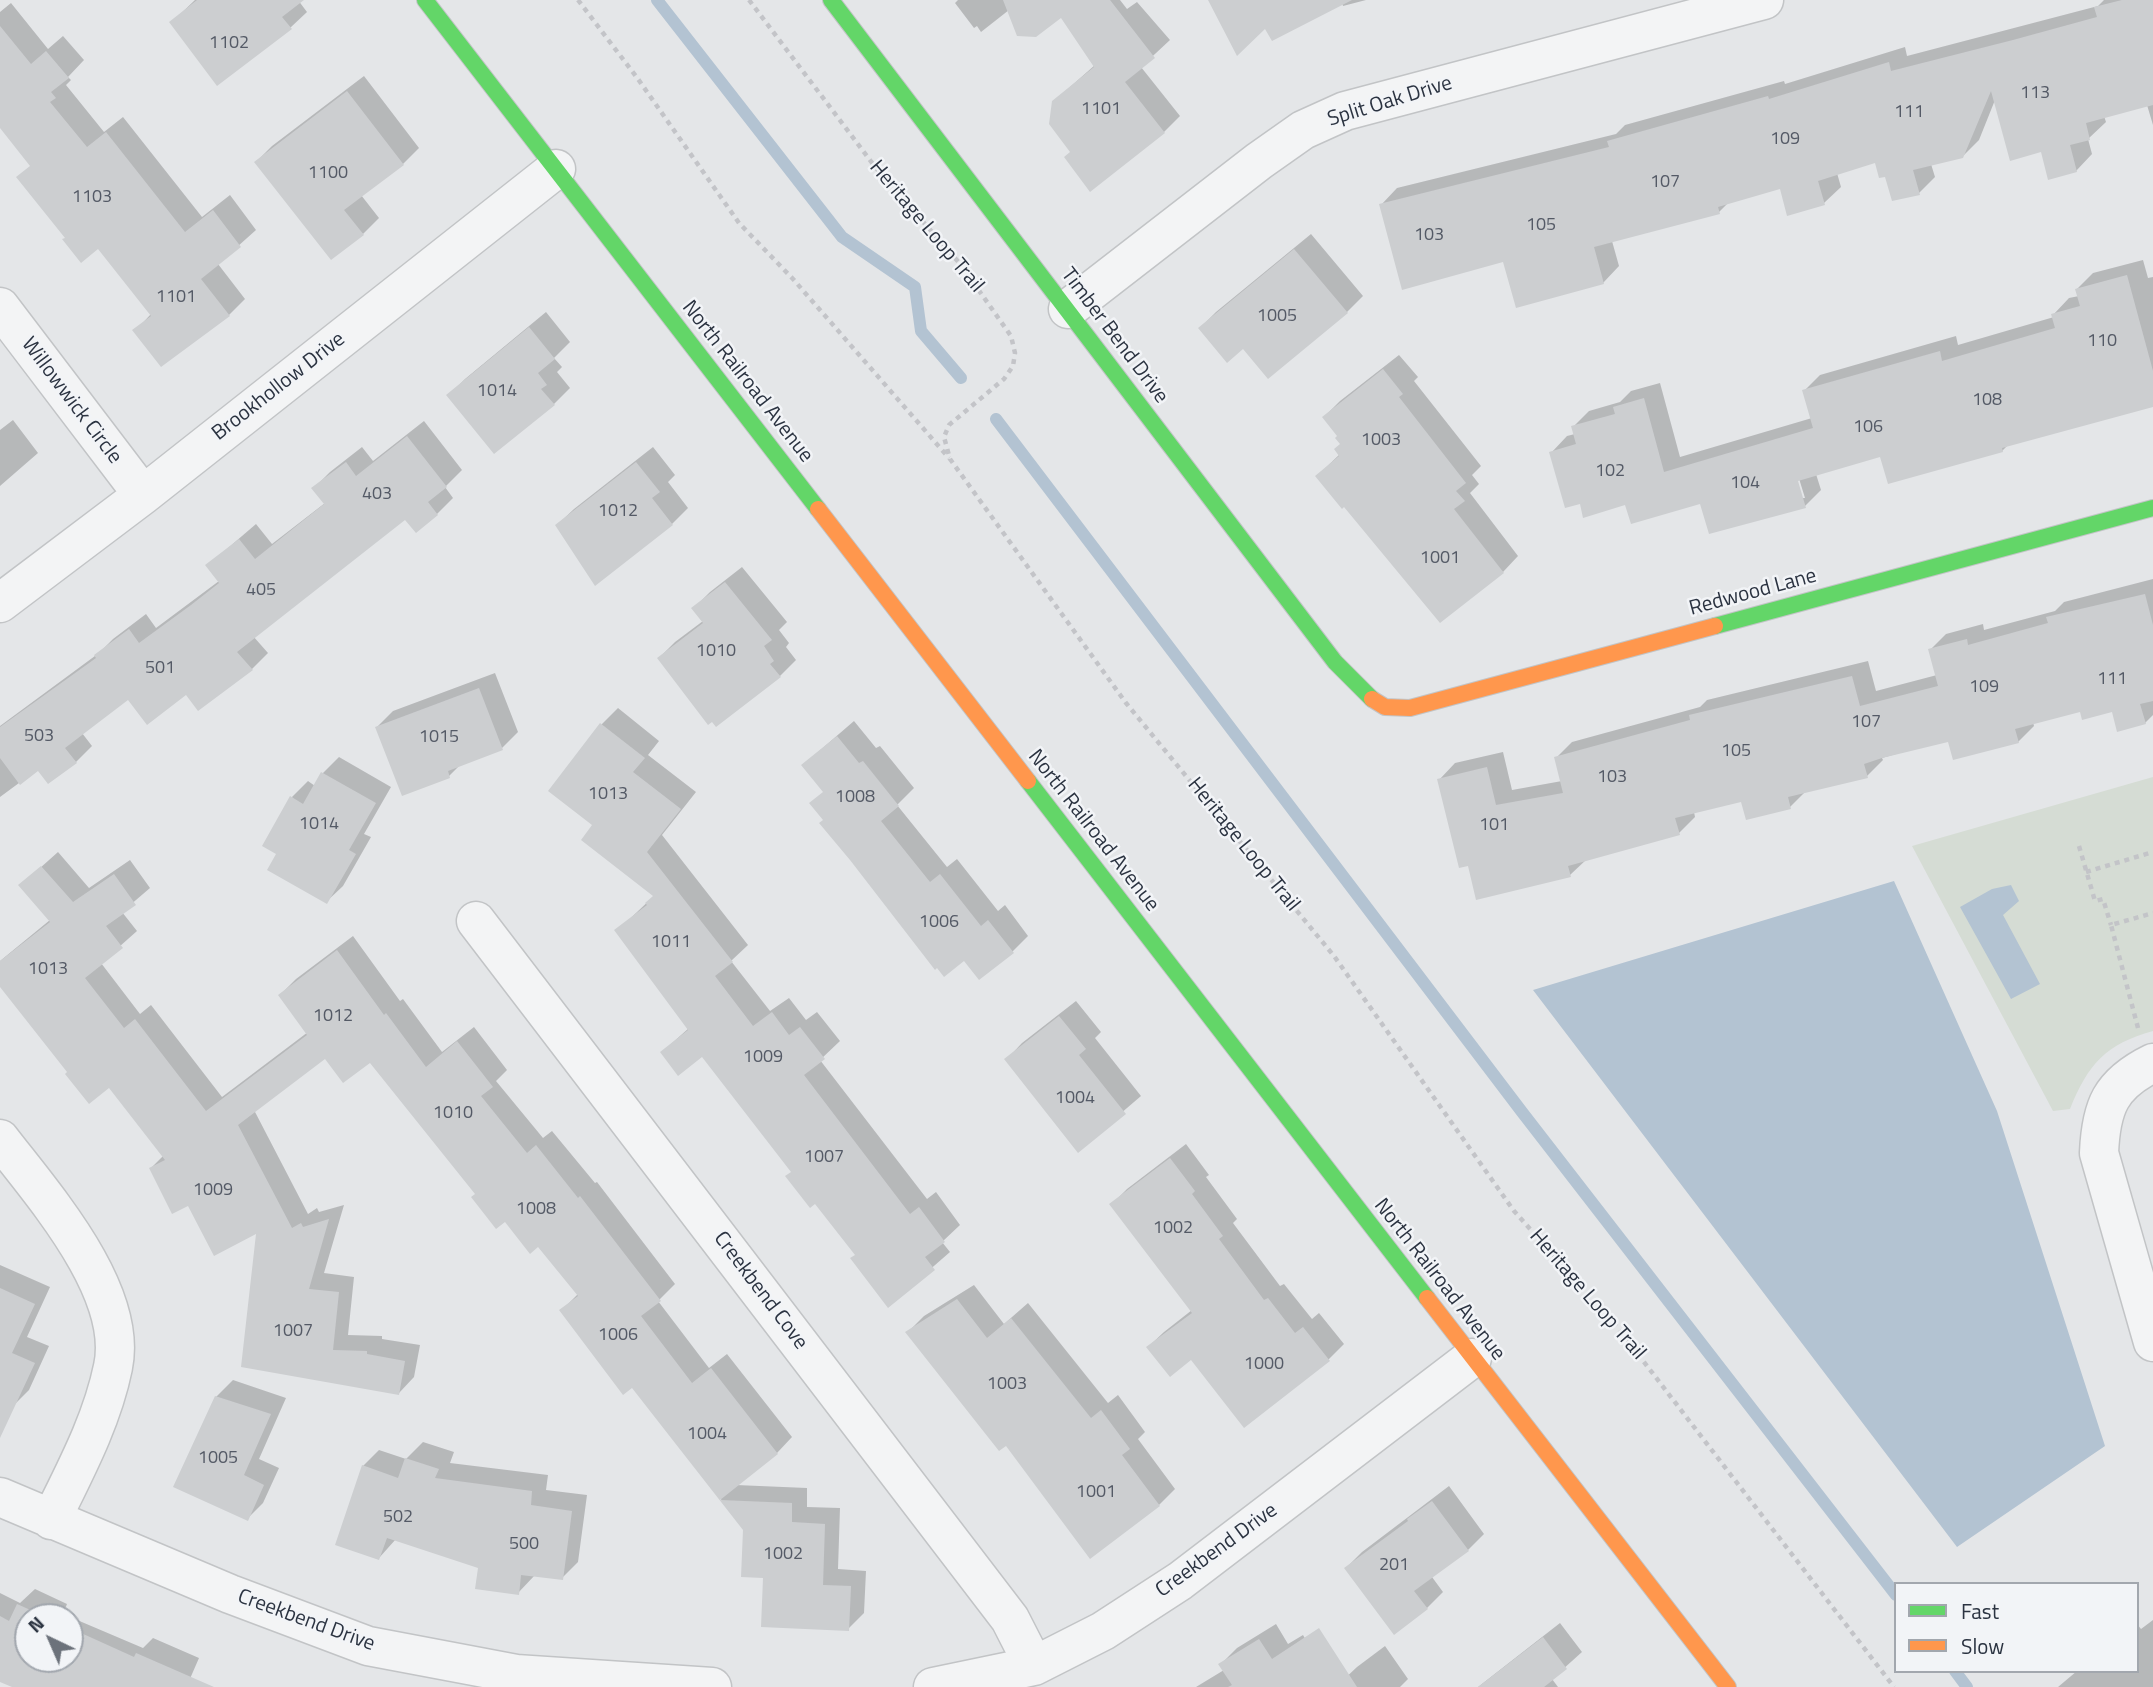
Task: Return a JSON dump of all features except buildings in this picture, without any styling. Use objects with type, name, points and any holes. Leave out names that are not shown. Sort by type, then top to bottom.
[{"type":"street","name":"North Railroad Avenue","points":[[425,0],[1728,1687]]},
{"type":"street","name":"Timber Bend Drive","points":[[831,0],[1335,662],[1366,695]]},
{"type":"street","name":"Split Oak Drive","points":[[1068,309],[1259,161],[1303,130],[1345,111],[1764,0]]},
{"type":"street","name":"Brookhollow Drive","points":[[0,603],[143,495],[556,169]]},
{"type":"street","name":"Willowwick Circle","points":[[0,307],[143,495]]},
{"type":"street","name":"Redwood Lane","points":[[1366,695],[1385,707],[1410,708],[2153,508]]},
{"type":"street","name":"Creekbend Cove","points":[[476,921],[1010,1619],[1034,1666]]},
{"type":"street","points":[[2153,1063],[2135,1072],[2112,1094],[2100,1122],[2099,1153],[2153,1342]]},
{"type":"street","points":[[0,1139],[55,1210],[88,1261],[103,1293],[114,1331],[114,1365],[96,1425],[51,1520]]},
{"type":"street","name":"Creekbend Drive","points":[[933,1687],[1034,1666],[1103,1630],[1180,1581],[1472,1358]]},
{"type":"street","name":"Creekbend Drive","points":[[0,1497],[230,1594],[368,1646],[516,1674],[660,1686],[712,1687]]},
{"type":"path","points":[[578,0],[638,79],[739,223],[793,279],[950,460]]},
{"type":"path","name":"Heritage Loop Trail","points":[[749,0],[876,168],[961,265],[1011,336],[1015,352],[1013,366],[1004,379],[948,425],[944,437],[950,460],[1126,703],[1334,956],[1514,1211],[1614,1323],[1894,1687]]},
{"type":"path","points":[[2080,846],[2095,901],[2103,899],[2138,1029]]},
{"type":"path","points":[[2086,872],[2153,852]]},
{"type":"path","points":[[2111,925],[2153,913]]},
{"type":"shaded area","points":[[2153,777],[2153,1031],[2123,1042],[2101,1058],[2084,1080],[2070,1109],[2053,1111],[1912,846]]},
{"type":"water","points":[[1894,881],[1997,1111],[2105,1446],[1957,1547],[1533,990]]},
{"type":"water","points":[[2011,885],[2019,901],[2003,915],[2040,984],[2011,999],[1960,907],[1992,889]]},
{"type":"waterway","points":[[657,0],[842,237],[915,287],[921,331],[961,378]]},
{"type":"waterway","points":[[996,419],[1522,1112],[1894,1592]]},
{"type":"waterway","points":[[1956,1673],[1967,1687]]},
{"type":"traffic: fast","points":[[425,0],[818,509]]},
{"type":"traffic: fast","points":[[831,0],[1335,662],[1372,699]]},
{"type":"traffic: fast","points":[[1715,626],[2153,508]]},
{"type":"traffic: fast","points":[[1028,781],[1427,1298]]},
{"type":"traffic: slow","points":[[818,509],[1028,781]]},
{"type":"traffic: slow","points":[[1372,699],[1385,707],[1410,708],[1715,626]]},
{"type":"traffic: slow","points":[[1427,1298],[1728,1687]]}]
